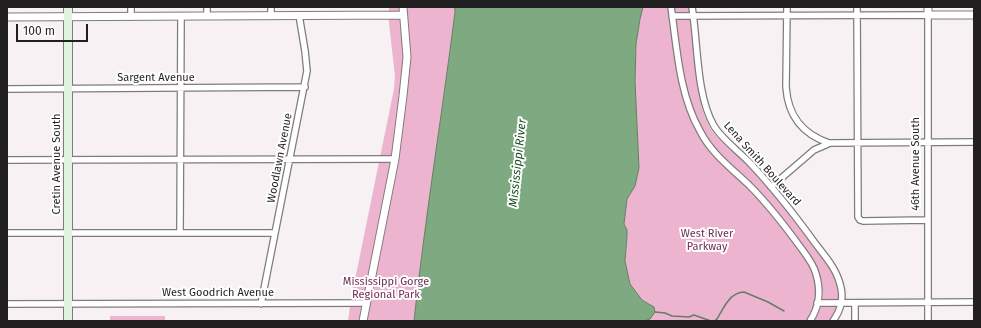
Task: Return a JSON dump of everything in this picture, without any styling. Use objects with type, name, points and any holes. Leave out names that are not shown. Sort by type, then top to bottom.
[{"type":"main road","name":"Cretin Avenue South","points":[[68,7],[68,321]]},
{"type":"street","points":[[131,7],[131,16]]},
{"type":"street","points":[[207,7],[207,16]]},
{"type":"street","points":[[271,7],[271,15]]},
{"type":"street","points":[[363,321],[395,159],[407,57],[403,7]]},
{"type":"street","points":[[671,7],[682,81],[699,131],[708,145],[776,214],[805,254],[816,273],[818,290],[817,303],[810,321]]},
{"type":"street","name":"Lena Smith Boulevard","points":[[692,7],[702,93],[709,115],[714,126],[721,135],[748,161],[771,187],[831,265],[840,284],[841,303],[840,310],[833,321]]},
{"type":"street","points":[[787,7],[787,98],[795,118],[809,134],[830,143],[974,142]]},
{"type":"street","points":[[857,7],[857,142],[859,218],[863,221],[927,220]]},
{"type":"street","name":"46th Avenue South","points":[[928,7],[928,321]]},
{"type":"street","name":"Woodlawn Avenue","points":[[261,304],[305,87],[307,66],[299,15]]},
{"type":"street","points":[[7,17],[403,15]]},
{"type":"street","points":[[672,16],[974,15]]},
{"type":"street","points":[[180,233],[181,16]]},
{"type":"street","name":"Sargent Avenue","points":[[7,89],[305,87]]},
{"type":"street","points":[[771,187],[814,150],[830,143]]},
{"type":"street","points":[[7,160],[395,159]]},
{"type":"street","points":[[7,232],[275,233]]},
{"type":"street","points":[[817,303],[974,302]]},
{"type":"street","name":"West Goodrich Avenue","points":[[7,304],[367,303]]},
{"type":"street","points":[[855,303],[855,321]]},
{"type":"green space","name":"Mississippi Gorge Regional Park","points":[[389,7],[455,7],[455,12],[423,244],[414,321],[348,321],[351,299],[394,89],[395,76],[389,23]]},
{"type":"green space","name":"West River Parkway","points":[[643,7],[689,7],[699,93],[706,120],[718,138],[747,164],[773,193],[830,268],[839,294],[836,308],[829,321],[644,321],[650,319],[650,304],[642,300],[630,284],[625,261],[627,230],[624,225],[627,198],[635,186],[639,168],[635,81],[636,44]]},
{"type":"green space","points":[[110,316],[165,316],[165,321],[110,321]]},
{"type":"water","name":"Mississippi River","points":[[455,7],[643,7],[636,44],[635,81],[639,168],[635,186],[627,199],[624,224],[627,230],[625,261],[630,284],[642,300],[654,307],[655,312],[650,319],[644,321],[414,321]]},
{"type":"waterway","points":[[714,321],[717,319],[724,306],[731,298],[744,292],[768,302],[784,311]]},
{"type":"waterway","points":[[655,312],[665,313],[672,316],[689,317],[694,315],[711,321]]}]
